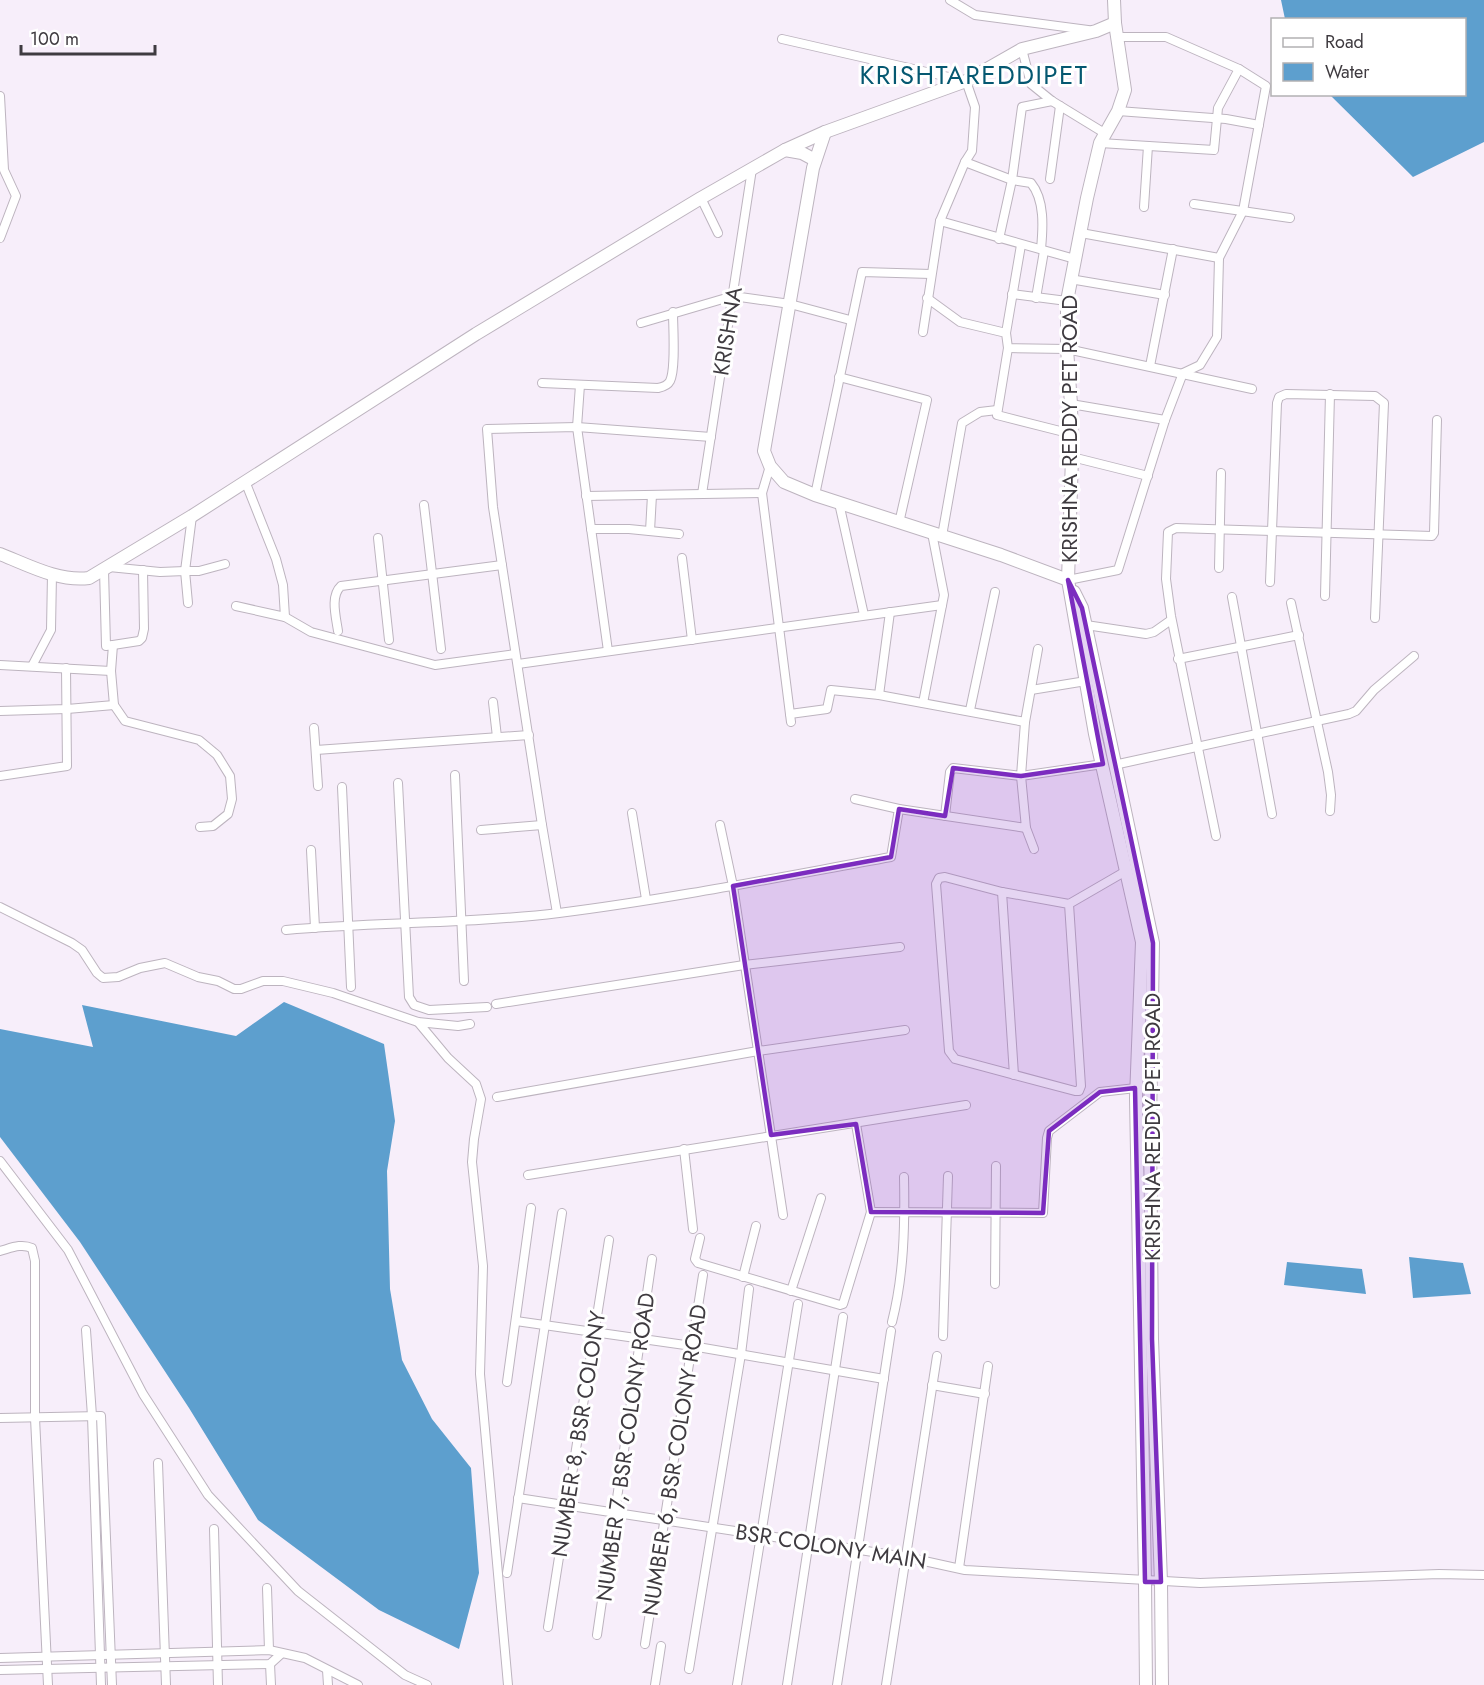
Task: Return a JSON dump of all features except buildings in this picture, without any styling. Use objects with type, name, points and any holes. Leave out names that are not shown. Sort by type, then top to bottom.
[{"type":"main road","name":"KRISHNA REDDY PET ROAD","points":[[1114,0],[1125,90],[1118,111],[1103,139],[1087,198],[1067,301],[1067,349],[1072,434],[1068,580],[1086,681],[1153,943],[1150,1126],[1152,1339],[1161,1582],[1162,1685]]},
{"type":"main road","points":[[0,554],[52,574],[75,580],[89,578],[192,516],[476,334],[785,150],[825,132],[966,81],[1022,49],[1095,31],[1115,23]]},
{"type":"main road","points":[[825,132],[815,160],[764,451],[770,466],[784,482],[815,495],[1068,580]]},
{"type":"main road","points":[[785,150],[802,153],[815,160]]},
{"type":"main road","name":"KRISHNA REDDY PET ROAD","points":[[1068,580],[1082,608],[1086,625],[1126,871],[1142,942],[1136,1088],[1146,1685]]},
{"type":"street","points":[[950,0],[975,15],[1095,31]]},
{"type":"street","points":[[1068,580],[1118,570],[1164,420],[1183,373],[1200,365],[1217,337],[1219,258],[1242,211],[1266,86],[1239,69],[1166,37],[1118,37]]},
{"type":"street","points":[[782,39],[966,81],[975,107],[972,151],[940,221],[923,332]]},
{"type":"street","points":[[1022,49],[1031,84],[1056,104],[1103,139],[1148,146],[1214,150],[1218,108],[1239,69]]},
{"type":"street","points":[[0,96],[4,170],[16,196],[0,238]]},
{"type":"street","points":[[1050,179],[1056,104]]},
{"type":"street","points":[[999,239],[1012,180],[1022,107],[1056,104]]},
{"type":"street","points":[[1118,111],[1259,125]]},
{"type":"street","points":[[1144,207],[1148,146]]},
{"type":"street","points":[[965,162],[1012,180],[1031,183],[1037,191],[1043,229],[1043,250],[1036,298]]},
{"type":"street","name":"KRISHNA","points":[[702,494],[752,169]]},
{"type":"street","points":[[701,198],[718,233]]},
{"type":"street","points":[[1194,204],[1290,218]]},
{"type":"street","points":[[940,221],[1075,258]]},
{"type":"street","points":[[1081,233],[1219,258]]},
{"type":"street","points":[[1020,244],[1006,333],[1008,348],[997,416],[1072,434]]},
{"type":"street","points":[[1150,366],[1173,249]]},
{"type":"street","points":[[815,495],[850,320],[862,272],[931,274]]},
{"type":"street","points":[[1070,279],[1165,295]]},
{"type":"street","points":[[1012,294],[1067,301]]},
{"type":"street","points":[[641,323],[733,296],[790,304],[850,320]]},
{"type":"street","points":[[927,298],[960,322],[1006,333]]},
{"type":"street","points":[[542,383],[664,387],[670,382],[673,371],[674,312]]},
{"type":"street","points":[[1008,348],[1067,349],[1252,390]]},
{"type":"street","points":[[839,377],[927,400],[898,523]]},
{"type":"street","points":[[580,385],[577,427],[608,651]]},
{"type":"street","points":[[1270,582],[1276,403],[1279,397],[1286,394],[1370,395],[1384,403],[1375,618]]},
{"type":"street","points":[[1325,596],[1330,394]]},
{"type":"street","points":[[1071,404],[1164,420]]},
{"type":"street","points":[[923,703],[944,595],[937,535],[962,423],[980,412],[997,410]]},
{"type":"street","points":[[1216,836],[1178,659],[1166,579],[1168,532],[1176,528],[1432,537],[1434,533],[1437,420]]},
{"type":"street","points":[[557,913],[502,565],[487,429],[577,427],[711,436]]},
{"type":"street","points":[[1072,457],[1148,476]]},
{"type":"street","points":[[770,466],[762,493],[790,718],[827,709],[831,690],[923,703],[1025,722]]},
{"type":"street","points":[[1219,568],[1221,473]]},
{"type":"street","points":[[245,481],[276,559],[283,585],[285,617]]},
{"type":"street","points":[[586,496],[762,493]]},
{"type":"street","points":[[650,531],[652,495]]},
{"type":"street","points":[[839,502],[864,615]]},
{"type":"street","points":[[424,505],[441,649]]},
{"type":"street","points":[[188,603],[185,571],[192,516]]},
{"type":"street","points":[[591,529],[679,534]]},
{"type":"street","points":[[378,538],[388,640]]},
{"type":"street","points":[[682,558],[692,640]]},
{"type":"street","points":[[142,570],[144,629],[142,638],[139,641],[106,646],[107,568],[200,571],[225,564]]},
{"type":"street","points":[[338,631],[334,597],[336,590],[341,586],[502,565]]},
{"type":"street","points":[[32,666],[51,630],[52,574]]},
{"type":"street","points":[[970,711],[995,592]]},
{"type":"street","points":[[1232,597],[1272,814]]},
{"type":"street","points":[[1291,603],[1330,786],[1330,811]]},
{"type":"street","points":[[518,664],[942,605]]},
{"type":"street","points":[[236,606],[285,617],[311,632],[435,665],[515,654]]},
{"type":"street","points":[[879,696],[890,612]]},
{"type":"street","points":[[1086,625],[1146,634],[1154,632],[1172,620]]},
{"type":"street","points":[[1178,659],[1299,635]]},
{"type":"street","points":[[113,645],[111,671],[114,705],[125,721],[199,740],[217,755],[230,777],[232,799],[228,814],[213,826],[200,827]]},
{"type":"street","points":[[1034,849],[1026,828],[1021,776],[1025,722],[1038,649]]},
{"type":"street","points":[[945,816],[950,772],[953,768],[1021,776],[1108,765],[1317,722],[1356,711],[1374,690],[1414,656]]},
{"type":"street","points":[[0,665],[111,671]]},
{"type":"street","points":[[0,776],[67,766],[66,668]]},
{"type":"street","points":[[1031,690],[1086,681]]},
{"type":"street","points":[[493,702],[497,737]]},
{"type":"street","points":[[0,711],[114,705]]},
{"type":"street","points":[[314,728],[318,786]]},
{"type":"street","points":[[316,750],[529,735]]},
{"type":"street","points":[[455,775],[464,981]]},
{"type":"street","points":[[398,783],[409,997],[414,1005],[429,1010],[491,1006],[744,965],[900,947]]},
{"type":"street","points":[[342,787],[351,987]]},
{"type":"street","points":[[855,799],[898,809],[1026,828]]},
{"type":"street","points":[[286,930],[348,925],[461,922],[557,913],[733,886],[891,857],[898,809]]},
{"type":"street","points":[[632,813],[646,899]]},
{"type":"street","points":[[481,830],[542,825]]},
{"type":"street","points":[[720,825],[733,886],[783,1215]]},
{"type":"street","points":[[311,850],[315,928]]},
{"type":"street","points":[[1069,904],[1081,1086],[1079,1091],[955,1059],[949,1052],[936,884],[939,878],[945,877],[1002,892],[1069,904],[1126,871]]},
{"type":"street","points":[[1002,892],[1014,1075]]},
{"type":"street","points":[[0,907],[72,943],[82,950],[97,973],[103,978],[118,977],[147,966],[165,963],[198,977],[218,981],[234,989],[241,989],[263,981],[283,981],[333,993],[418,1022],[458,1026],[470,1024]]},
{"type":"street","points":[[418,1022],[448,1058],[476,1084],[481,1099],[472,1162],[483,1266],[480,1374],[508,1685]]},
{"type":"street","points":[[497,1097],[758,1051],[905,1030]]},
{"type":"street","points":[[871,1212],[1043,1213],[1049,1131],[1100,1092],[1136,1088]]},
{"type":"street","points":[[528,1175],[966,1105]]},
{"type":"street","points":[[700,1238],[695,1259],[698,1263],[838,1306],[843,1304],[871,1212],[856,1124]]},
{"type":"street","points":[[684,1149],[693,1229]]},
{"type":"street","points":[[0,1161],[68,1250],[143,1394],[208,1495],[298,1591],[405,1675],[427,1685]]},
{"type":"street","points":[[995,1284],[996,1166]]},
{"type":"street","points":[[943,1336],[948,1176]]},
{"type":"street","points":[[837,1685],[891,1327],[900,1290],[905,1212],[904,1177]]},
{"type":"street","points":[[791,1291],[821,1198]]},
{"type":"street","points":[[507,1382],[531,1208]]},
{"type":"street","points":[[507,1573],[562,1214]]},
{"type":"street","points":[[743,1277],[756,1226]]},
{"type":"street","name":"NUMBER 8, BSR COLONY","points":[[548,1628],[609,1240]]},
{"type":"street","points":[[0,1251],[20,1245],[32,1248],[34,1253],[35,1418],[48,1685]]},
{"type":"street","name":"NUMBER 7, BSR COLONY ROAD","points":[[597,1635],[652,1259]]},
{"type":"street","name":"NUMBER 6, BSR COLONY ROAD","points":[[645,1644],[703,1275]]},
{"type":"street","points":[[689,1669],[741,1354],[749,1289]]},
{"type":"street","points":[[737,1685],[798,1304]]},
{"type":"street","points":[[787,1685],[843,1317]]},
{"type":"street","points":[[516,1321],[692,1346],[884,1379]]},
{"type":"street","points":[[86,1330],[92,1416],[101,1685]]},
{"type":"street","points":[[886,1685],[937,1356]]},
{"type":"street","points":[[959,1568],[988,1365]]},
{"type":"street","points":[[932,1385],[984,1394]]},
{"type":"street","points":[[0,1418],[101,1416],[112,1685]]},
{"type":"street","points":[[158,1463],[166,1685]]},
{"type":"street","name":"BSR COLONY MAIN","points":[[518,1498],[906,1557],[965,1570],[1145,1582],[1200,1583],[1439,1574],[1484,1575]]},
{"type":"street","points":[[214,1529],[218,1685]]},
{"type":"street","points":[[267,1588],[269,1650]]},
{"type":"street","points":[[655,1685],[661,1646]]},
{"type":"street","points":[[0,1658],[269,1650],[305,1658],[358,1685]]},
{"type":"street","points":[[0,1670],[270,1664],[281,1654]]},
{"type":"street","points":[[270,1664],[271,1685]]},
{"type":"street","points":[[327,1670],[328,1685]]},
{"type":"highlighted area","points":[[1068,580],[1082,608],[1153,943],[1152,1339],[1161,1582],[1145,1582],[1135,1088],[1100,1092],[1049,1131],[1043,1213],[871,1212],[856,1124],[771,1135],[733,886],[891,857],[899,809],[945,816],[953,768],[1021,776],[1103,764]]},
{"type":"water","points":[[1281,0],[1484,0],[1484,142],[1413,177],[1331,96],[1466,96],[1466,18],[1285,18]]},
{"type":"water","points":[[284,1002],[384,1044],[395,1121],[387,1171],[390,1289],[402,1360],[432,1419],[471,1468],[479,1573],[459,1649],[379,1610],[258,1520],[189,1408],[80,1242],[0,1137],[0,1029],[93,1047],[82,1005],[236,1036]]},
{"type":"water","points":[[1409,1257],[1463,1263],[1471,1294],[1413,1298]]},
{"type":"water","points":[[1287,1262],[1362,1269],[1366,1294],[1284,1285]]},
{"type":"district","name":"KRISHTAREDDIPET","points":[[974,75]]}]
